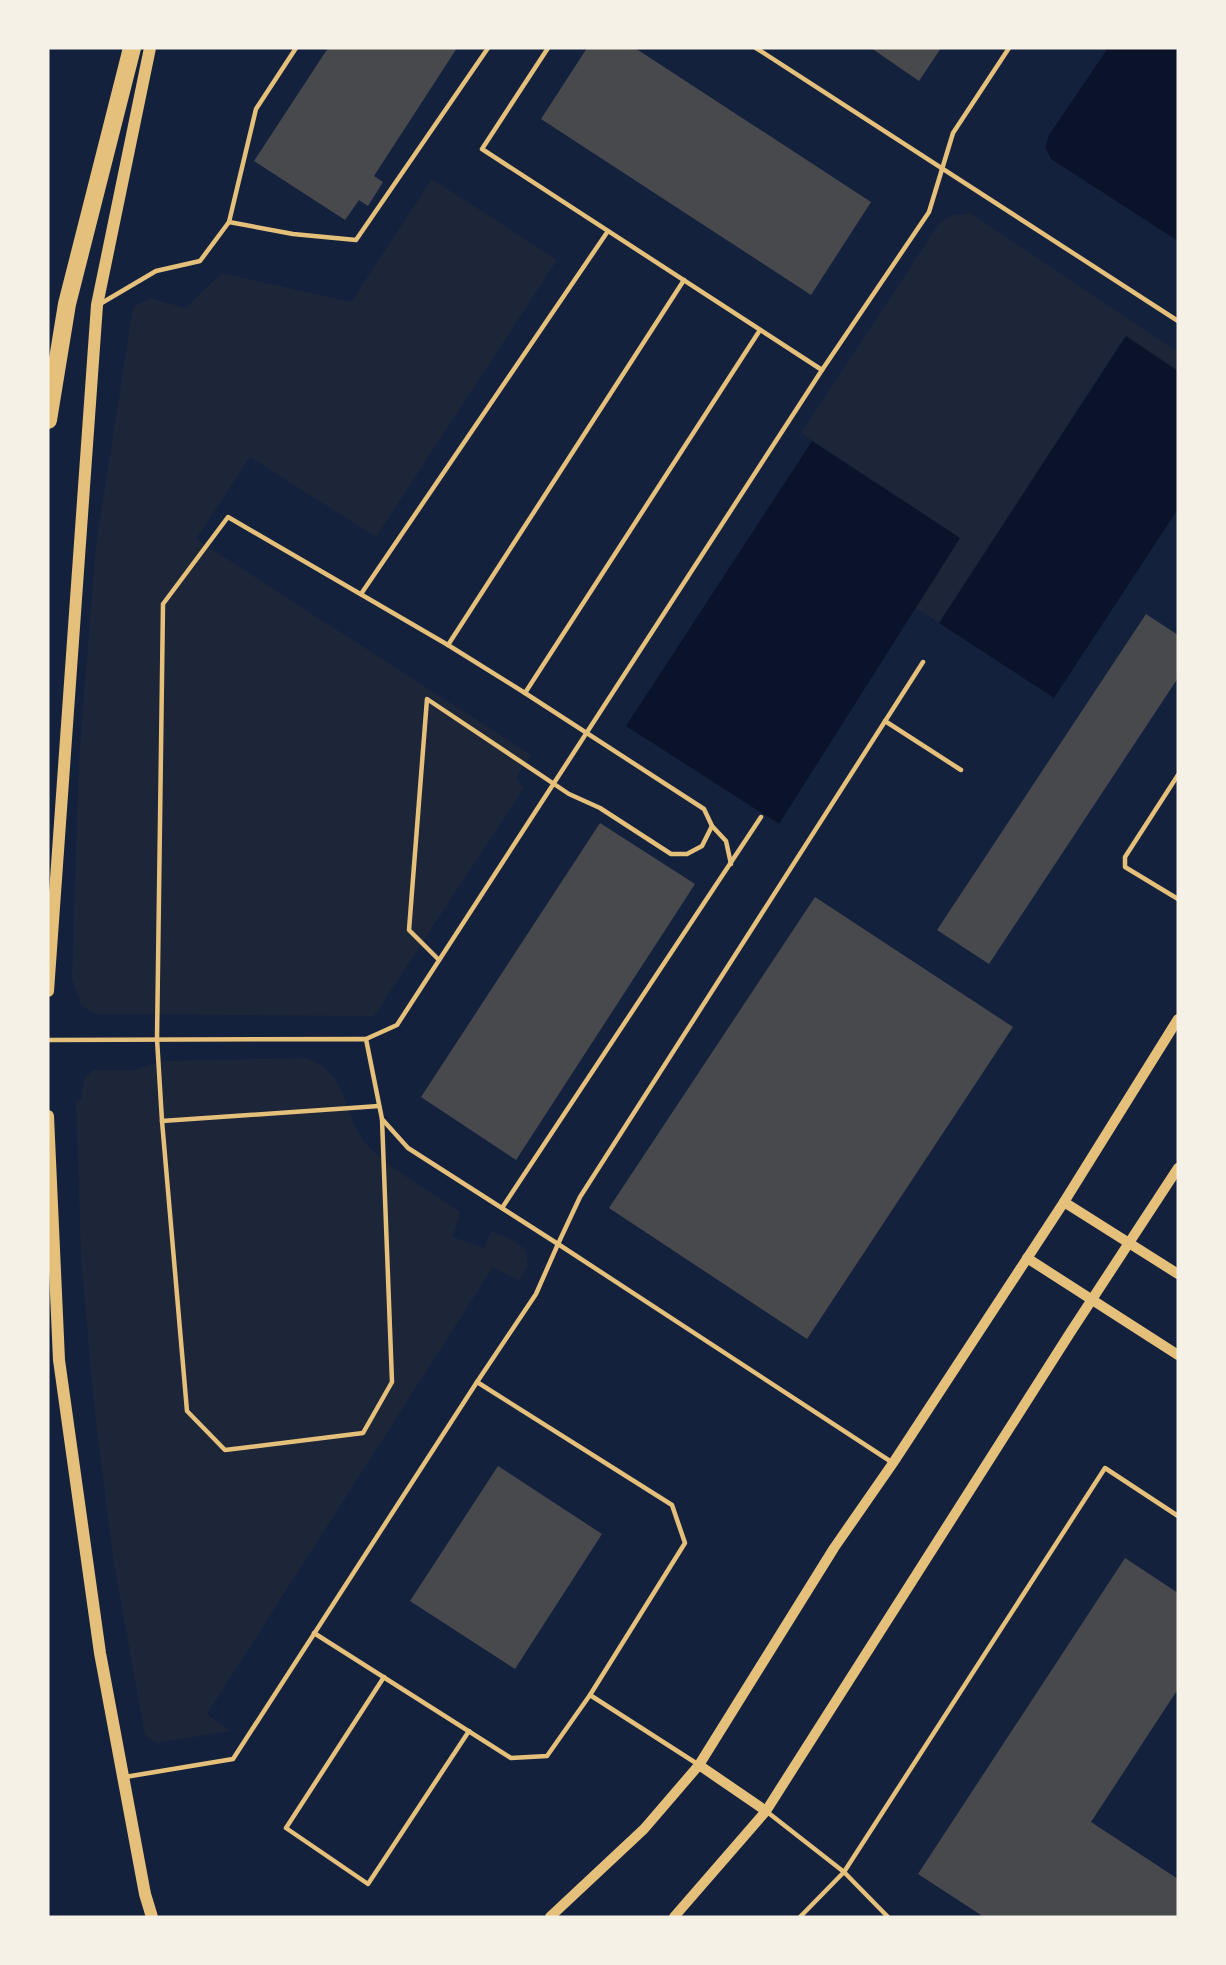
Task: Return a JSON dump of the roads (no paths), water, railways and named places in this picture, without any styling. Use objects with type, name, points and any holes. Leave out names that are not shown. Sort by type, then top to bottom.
[{"type":"highway","points":[[48,420],[67,304],[132,48]]},
{"type":"main road","points":[[48,992],[97,305],[150,48]]},
{"type":"main road","points":[[48,1116],[59,1360],[100,1653],[145,1894],[152,1917]]},
{"type":"main road","points":[[142,1917],[145,1894]]},
{"type":"street","points":[[550,1917],[644,1829],[699,1765],[834,1548],[893,1463],[1064,1202],[1178,1019]]},
{"type":"street","points":[[674,1917],[766,1811],[1178,1168]]},
{"type":"street","points":[[1064,1202],[1178,1274]]},
{"type":"street","points":[[1027,1258],[1178,1355]]},
{"type":"street","points":[[699,1765],[766,1811]]},
{"type":"lane","points":[[97,305],[156,271],[200,261],[229,222],[256,110],[296,48]]},
{"type":"lane","points":[[229,222],[293,234],[356,240],[488,48]]},
{"type":"lane","points":[[548,48],[482,149],[822,370]]},
{"type":"lane","points":[[756,48],[1178,321]]},
{"type":"lane","points":[[48,1040],[366,1039],[396,1025],[822,370],[929,212],[953,133],[1009,48]]},
{"type":"lane","points":[[361,594],[608,231]]},
{"type":"lane","points":[[448,645],[684,280]]},
{"type":"lane","points":[[525,693],[760,330]]},
{"type":"lane","points":[[366,1039],[382,1119],[392,1382],[363,1433],[225,1450],[187,1411],[162,1121],[158,1039],[163,604],[228,517],[448,645],[704,809],[711,826],[726,841],[731,864]]},
{"type":"lane","points":[[123,1778],[233,1759],[536,1294],[580,1197],[923,662]]},
{"type":"lane","points":[[439,960],[410,930],[427,699],[569,794],[600,808],[671,854],[687,854],[702,846],[711,826]]},
{"type":"lane","points":[[885,721],[961,770]]},
{"type":"lane","points":[[1178,775],[1125,857],[1125,867],[1178,899]]},
{"type":"lane","points":[[502,1208],[761,817]]},
{"type":"lane","points":[[162,1121],[379,1106]]},
{"type":"lane","points":[[382,1119],[408,1148],[893,1463]]},
{"type":"lane","points":[[314,1633],[511,1758],[547,1756],[590,1695],[685,1542],[672,1505],[477,1382]]},
{"type":"lane","points":[[803,1916],[844,1872],[1105,1468],[1178,1516]]},
{"type":"lane","points":[[384,1677],[286,1828],[368,1884],[469,1731]]},
{"type":"lane","points":[[590,1695],[699,1765]]},
{"type":"lane","points":[[766,1811],[844,1872],[888,1917]]}]
